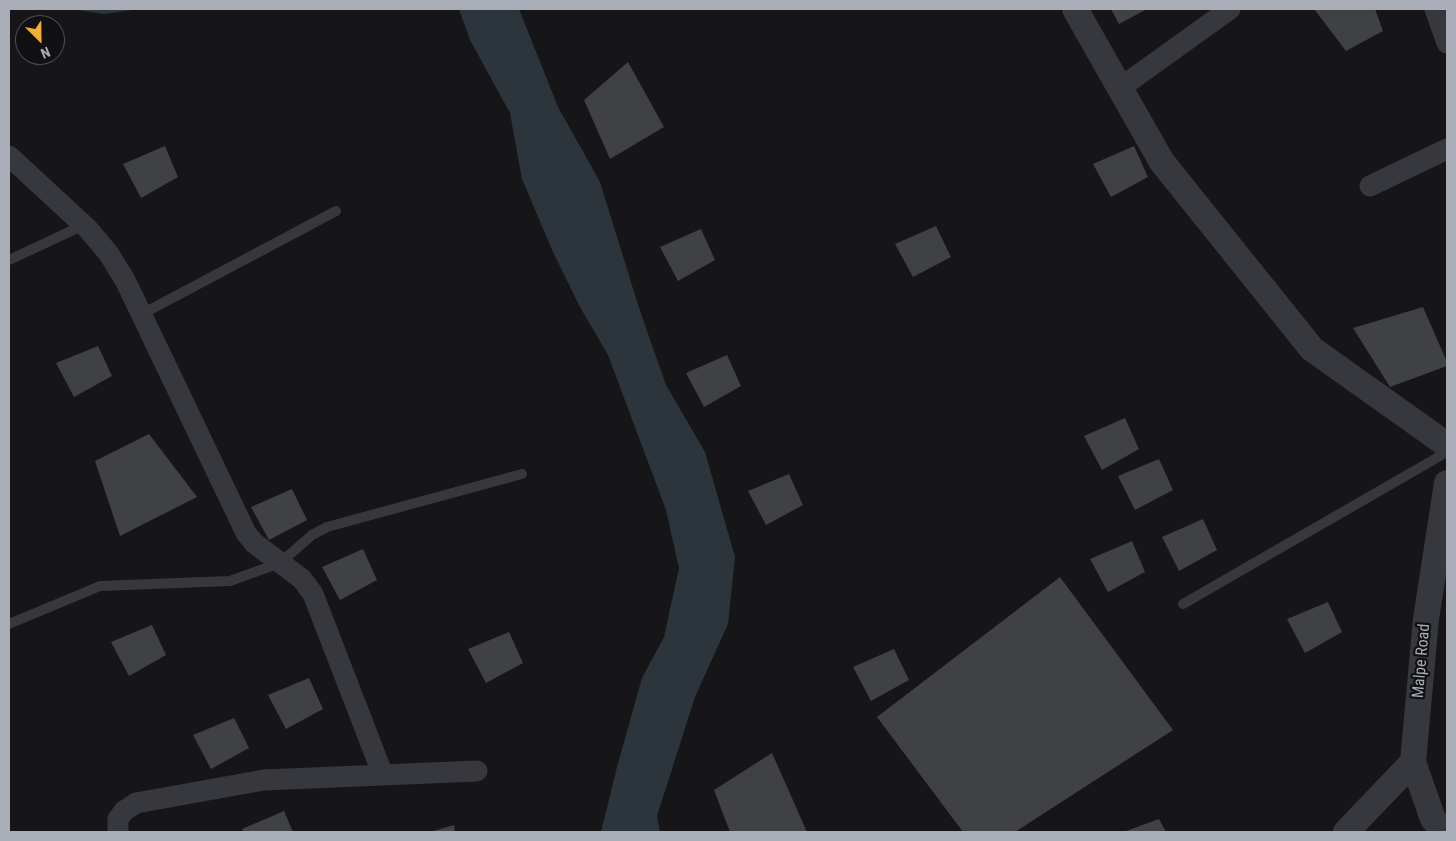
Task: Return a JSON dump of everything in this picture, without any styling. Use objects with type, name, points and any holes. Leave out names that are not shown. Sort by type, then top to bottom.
[{"type":"street","points":[[1075,9],[1162,162],[1312,349],[1447,444]]},
{"type":"street","points":[[1120,88],[1230,9]]},
{"type":"street","points":[[1435,9],[1447,43]]},
{"type":"street","points":[[1370,186],[1447,149]]},
{"type":"street","points":[[9,156],[84,225],[109,254],[126,282],[246,533],[254,543],[302,579],[314,594],[383,775]]},
{"type":"street","name":"Malpe Road","points":[[1447,483],[1426,619],[1413,762],[1433,819],[1447,832]]},
{"type":"street","points":[[1346,832],[1413,762]]},
{"type":"street","points":[[118,832],[118,819],[124,810],[136,803],[264,780],[477,771]]},
{"type":"lane","points":[[142,314],[336,211]]},
{"type":"lane","points":[[9,260],[84,225]]},
{"type":"lane","points":[[1184,604],[1447,452]]},
{"type":"lane","points":[[9,624],[100,586],[230,581],[280,563],[312,535],[327,527],[522,474]]},
{"type":"shaded area","points":[[71,9],[140,9],[104,14]]},
{"type":"shaded area","points":[[459,9],[519,9],[558,107],[600,182],[639,308],[666,385],[705,452],[735,557],[728,624],[695,697],[657,816],[660,832],[601,832],[642,678],[664,637],[679,568],[666,510],[608,355],[580,307],[553,252],[522,179],[510,113],[470,40]]},
{"type":"building","points":[[1111,9],[1147,9],[1119,24]]},
{"type":"building","points":[[1314,9],[1375,9],[1383,31],[1346,51]]},
{"type":"building","points":[[628,62],[664,127],[610,159],[584,100]]},
{"type":"building","points":[[165,146],[178,177],[141,198],[123,164]]},
{"type":"building","points":[[1134,146],[1148,177],[1111,197],[1093,164]]},
{"type":"building","points":[[936,226],[951,257],[913,277],[895,244]]},
{"type":"building","points":[[701,229],[715,260],[678,281],[660,247]]},
{"type":"building","points":[[1423,307],[1447,362],[1447,366],[1390,387],[1353,328]]},
{"type":"building","points":[[98,346],[112,376],[74,397],[56,363]]},
{"type":"building","points":[[727,355],[741,386],[704,407],[686,373]]},
{"type":"building","points":[[1125,418],[1139,449],[1102,470],[1084,436]]},
{"type":"building","points":[[149,434],[197,497],[120,536],[95,461]]},
{"type":"building","points":[[1159,459],[1173,490],[1135,510],[1118,476]]},
{"type":"building","points":[[789,474],[803,505],[766,525],[748,491]]},
{"type":"building","points":[[292,489],[307,520],[269,540],[251,507]]},
{"type":"building","points":[[1203,519],[1217,550],[1179,571],[1162,537]]},
{"type":"building","points":[[1132,541],[1145,572],[1108,592],[1090,559]]},
{"type":"building","points":[[363,549],[377,580],[340,600],[322,567]]},
{"type":"building","points":[[1060,577],[1173,730],[1015,832],[963,832],[877,717]]},
{"type":"building","points":[[1328,602],[1342,632],[1305,653],[1287,619]]},
{"type":"building","points":[[152,625],[166,655],[129,676],[111,642]]},
{"type":"building","points":[[509,632],[523,663],[486,683],[468,649]]},
{"type":"building","points":[[894,649],[909,680],[871,701],[853,667]]},
{"type":"building","points":[[309,678],[323,709],[286,729],[268,695]]},
{"type":"building","points":[[234,718],[249,748],[211,769],[193,735]]},
{"type":"building","points":[[772,753],[807,832],[730,832],[714,790]]},
{"type":"building","points":[[284,811],[293,832],[244,832],[242,829]]},
{"type":"building","points":[[1159,819],[1166,832],[1126,832],[1126,831]]},
{"type":"building","points":[[454,825],[455,832],[430,832]]}]
